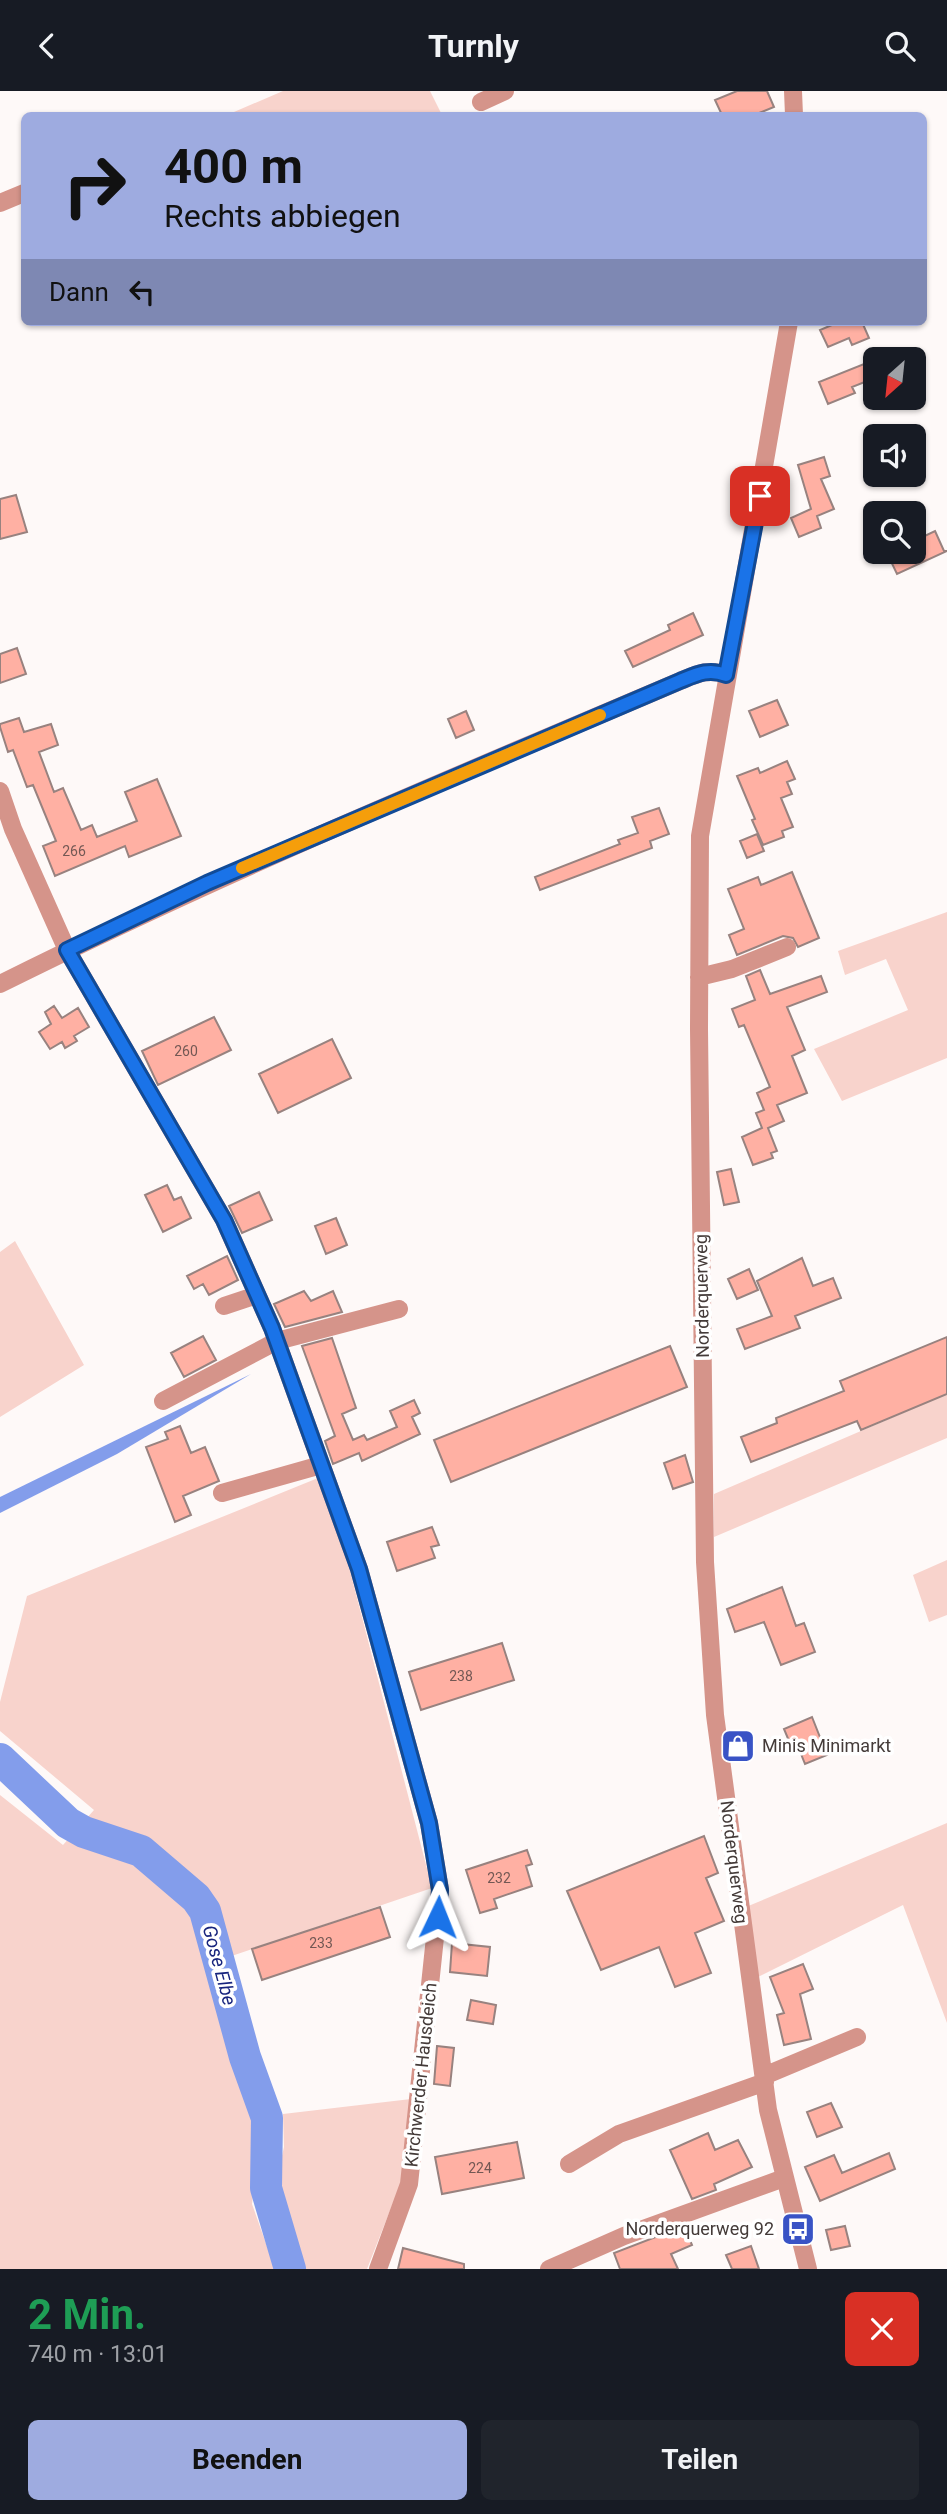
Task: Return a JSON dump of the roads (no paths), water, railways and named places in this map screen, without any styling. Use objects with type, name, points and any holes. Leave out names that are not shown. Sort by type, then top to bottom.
[{"type":"street","points":[[481,102],[505,91]]},
{"type":"street","points":[[793,91],[794,112]]},
{"type":"street","points":[[0,203],[21,194]]},
{"type":"street","name":"Norderquerweg","points":[[788,326],[700,836],[699,977],[705,1562],[715,1715],[764,2079],[784,2178],[808,2269]]},
{"type":"street","points":[[0,984],[207,883],[680,681],[704,671],[716,671],[726,675]]},
{"type":"street","name":"Kirchwerder Hausdeich","points":[[0,791],[13,829],[67,950],[224,1220],[277,1341],[359,1569],[429,1823],[440,1890],[410,2184],[378,2269]]},
{"type":"street","points":[[699,977],[732,969],[787,947]]},
{"type":"street","points":[[224,1306],[257,1296]]},
{"type":"street","points":[[163,1401],[277,1341],[400,1309]]},
{"type":"street","points":[[222,1493],[321,1465]]},
{"type":"street","points":[[569,2164],[619,2134],[764,2079],[857,2037]]},
{"type":"street","points":[[549,2269],[624,2236],[784,2178]]},
{"type":"water","points":[[251,1374],[117,1454],[0,1513],[0,1497]]},
{"type":"waterway","name":"Gose Elbe","points":[[0,1759],[68,1823],[84,1832],[141,1851],[196,1898],[205,1911],[245,2057],[267,2118],[266,2188],[290,2269]]},
{"type":"place","name":"Minis Minimarkt","points":[[738,1746]]},
{"type":"place","name":"Norderquerweg 92","points":[[798,2229]]}]
